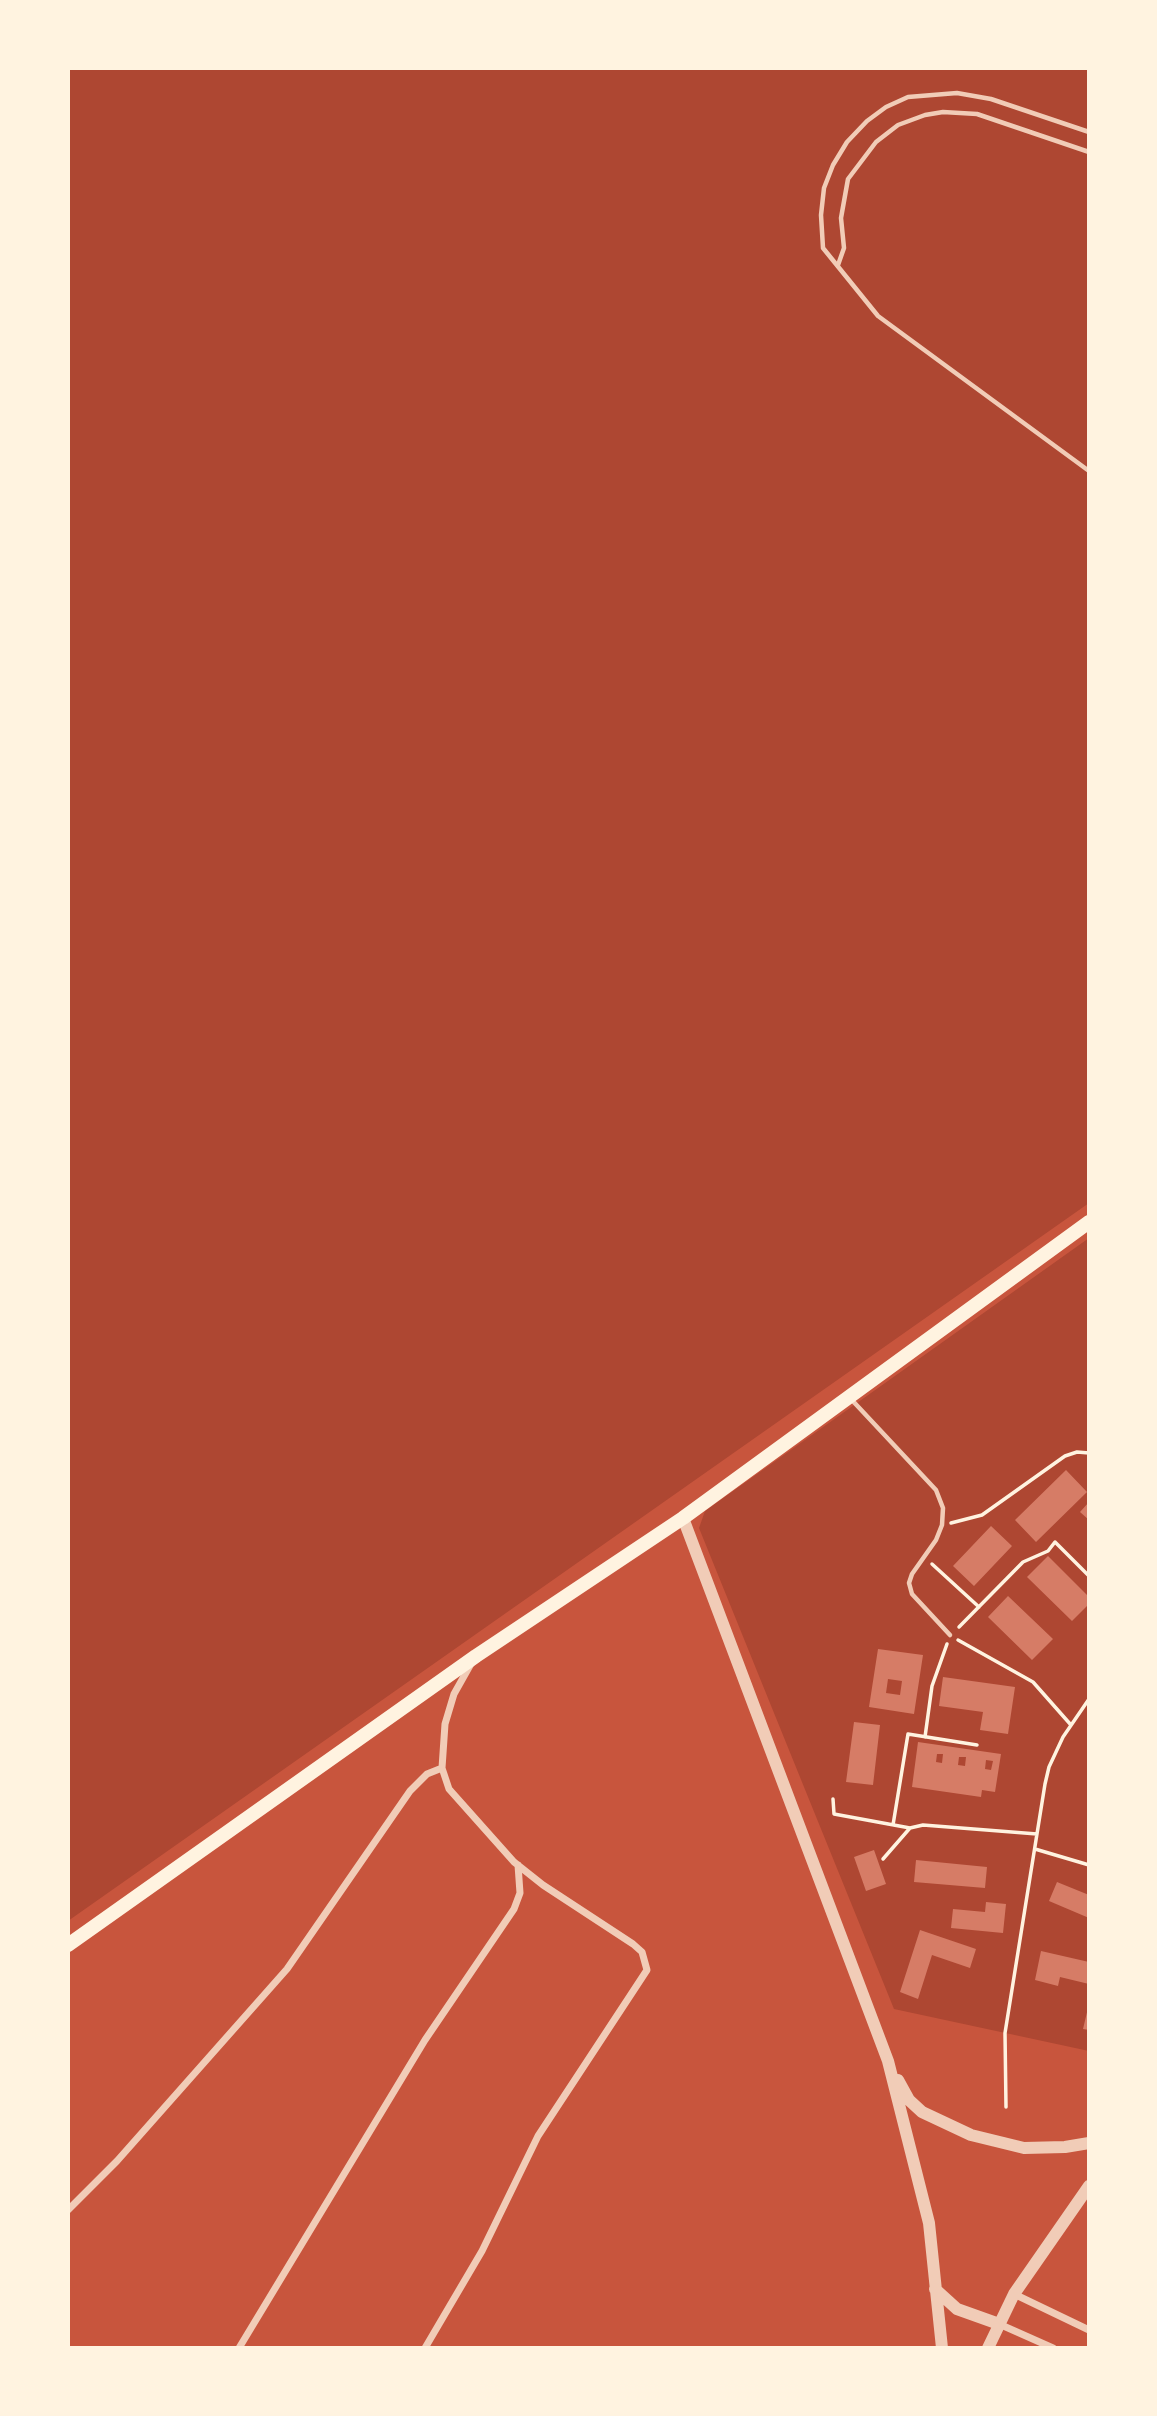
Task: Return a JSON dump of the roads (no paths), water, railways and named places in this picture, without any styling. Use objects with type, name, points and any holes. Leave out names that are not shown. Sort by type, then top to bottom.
[{"type":"main road","points":[[68,1945],[476,1656],[683,1518],[1089,1222]]},
{"type":"street","points":[[683,1518],[888,2061],[929,2223],[942,2348]]},
{"type":"street","points":[[425,2348],[482,2251],[538,2136],[647,1970],[642,1952],[517,1864],[449,1789],[442,1768],[445,1724],[454,1694],[476,1656]]},
{"type":"street","points":[[68,2210],[125,2152],[287,1969],[410,1791],[427,1774],[442,1768]]},
{"type":"street","points":[[239,2348],[425,2040],[514,1909],[520,1893],[517,1864]]},
{"type":"street","points":[[888,2061],[909,2101],[947,2126],[988,2141],[1024,2148],[1065,2147],[1089,2143]]},
{"type":"street","points":[[988,2348],[1014,2294],[1089,2186]]},
{"type":"street","points":[[935,2289],[957,2309],[1053,2348]]},
{"type":"street","points":[[1014,2294],[1089,2330]]},
{"type":"lane","points":[[1089,132],[991,99],[957,93],[908,97],[886,107],[847,142],[832,165],[824,188],[821,215],[823,248],[878,316],[1089,471]]},
{"type":"lane","points":[[837,266],[844,248],[841,218],[848,179],[876,142],[898,125],[925,115],[943,112],[977,114],[1089,152]]},
{"type":"lane","points":[[849,1397],[936,1490],[943,1508],[942,1525],[909,1583],[912,1594],[950,1635]]}]
